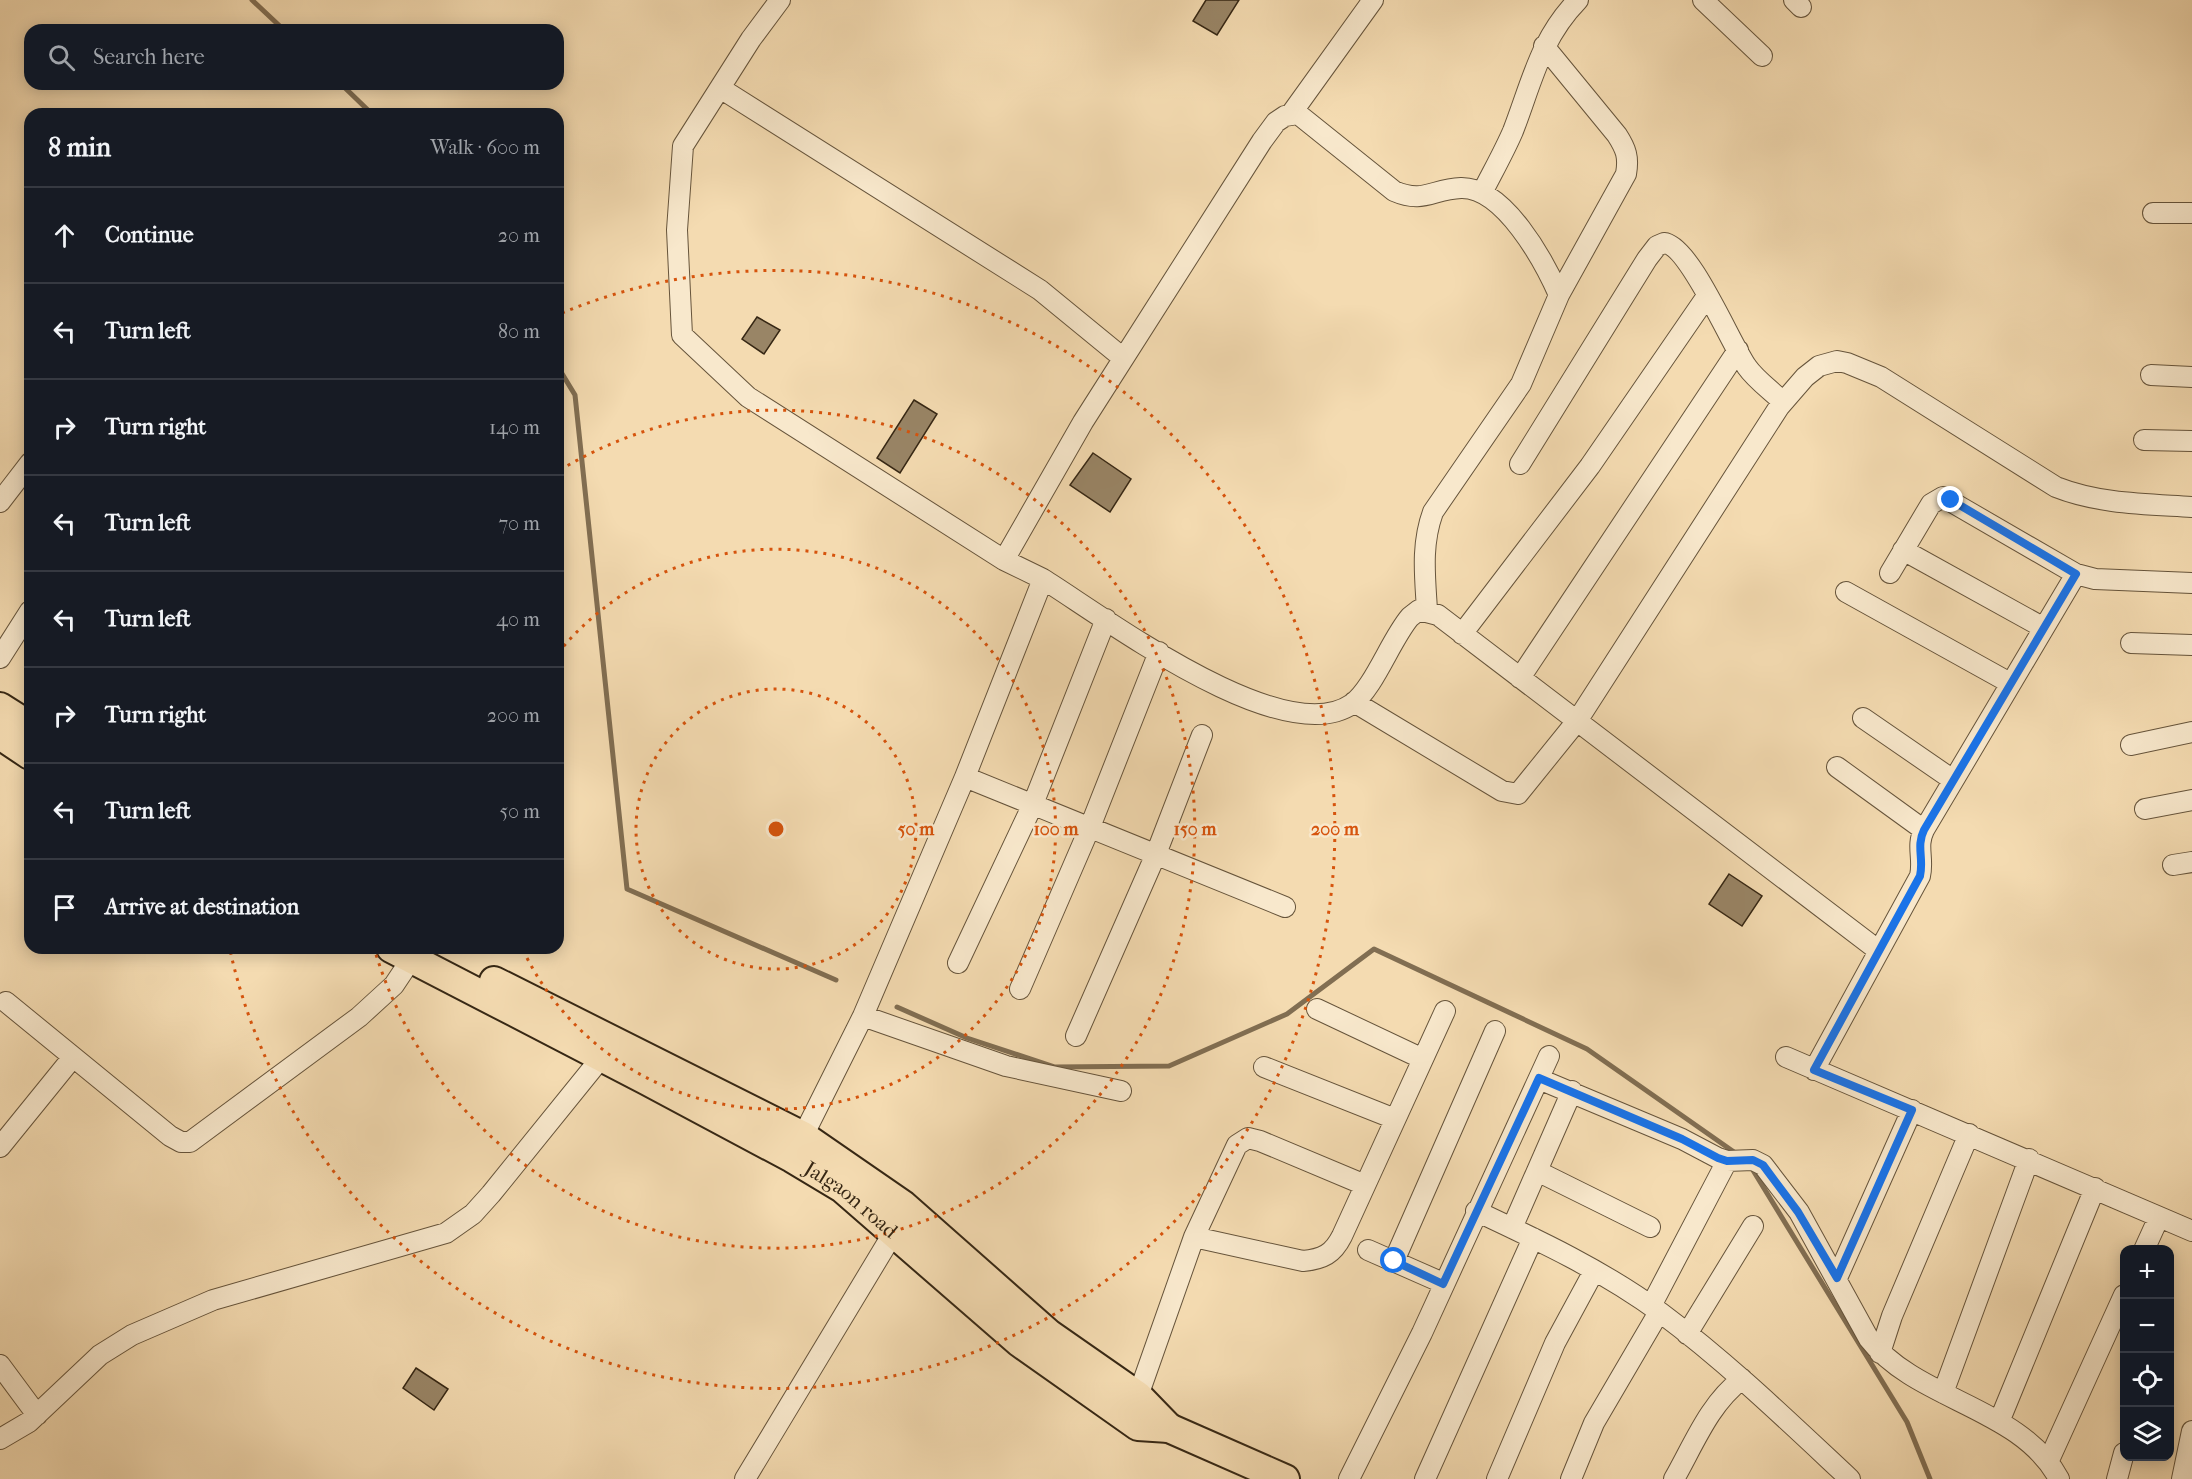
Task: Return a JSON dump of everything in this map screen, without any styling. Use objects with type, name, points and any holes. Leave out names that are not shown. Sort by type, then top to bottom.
[{"type":"highway","points":[[0,707],[24,722]]},
{"type":"highway","points":[[0,735],[24,751]]},
{"type":"highway","name":"Jalgaon road","points":[[423,956],[798,1147],[842,1188],[901,1221],[1019,1342],[1138,1426],[1169,1428],[1285,1479]]},
{"type":"highway","points":[[901,1221],[1049,1334],[1138,1396],[1169,1428]]},
{"type":"street","points":[[780,0],[684,146],[677,230],[682,335],[748,397],[1004,560],[1043,579],[1159,652],[1238,696],[1278,710],[1304,715],[1323,714],[1354,702],[1404,624],[1419,610],[1427,610],[1438,615],[1879,951]]},
{"type":"street","points":[[1004,560],[1123,358],[1262,141],[1276,122],[1291,114],[1373,0]]},
{"type":"street","points":[[1482,193],[1512,132],[1544,46],[1552,31],[1578,0]]},
{"type":"street","points":[[1703,0],[1762,56]]},
{"type":"street","points":[[1427,610],[1423,553],[1425,533],[1433,512],[1521,384],[1559,295],[1621,184],[1629,161],[1626,150],[1617,135],[1544,46]]},
{"type":"street","points":[[720,88],[1040,290],[1123,358]]},
{"type":"street","points":[[1291,114],[1298,114],[1394,191],[1416,198],[1458,188],[1482,193],[1495,200],[1545,264],[1559,295]]},
{"type":"street","points":[[2153,213],[2192,213]]},
{"type":"street","points":[[1520,464],[1657,246],[1669,243],[1679,250],[1747,368],[1783,402]]},
{"type":"street","points":[[1462,634],[1590,466],[1707,296]]},
{"type":"street","points":[[1520,678],[1738,350]]},
{"type":"street","points":[[1354,702],[1510,794],[1518,794],[1576,722],[1783,402],[1805,377],[1819,366],[1837,361],[1881,377],[2056,487],[2079,496],[2111,501],[2192,507]]},
{"type":"street","points":[[2151,375],[2192,377]]},
{"type":"street","points":[[2144,440],[2192,441]]},
{"type":"street","points":[[0,502],[24,471]]},
{"type":"street","points":[[1890,573],[1930,504],[1943,497],[2076,574],[2095,579],[2192,583]]},
{"type":"street","points":[[1903,550],[2044,628]]},
{"type":"street","points":[[1814,1070],[1920,876],[1922,865],[1918,845],[1924,830],[2076,574]]},
{"type":"street","points":[[798,1147],[863,1016],[965,777],[1043,579]]},
{"type":"street","points":[[1846,592],[2010,683]]},
{"type":"street","points":[[957,963],[1033,804],[1106,619]]},
{"type":"street","points":[[0,658],[24,620]]},
{"type":"street","points":[[2131,643],[2192,645]]},
{"type":"street","points":[[1020,989],[1090,827],[1159,652]]},
{"type":"street","points":[[1863,718],[1953,780]]},
{"type":"street","points":[[2131,746],[2192,732]]},
{"type":"street","points":[[1076,1036],[1156,855],[1202,735]]},
{"type":"street","points":[[1837,768],[1924,830]]},
{"type":"street","points":[[965,777],[1285,907]]},
{"type":"street","points":[[2145,809],[2192,800]]},
{"type":"street","points":[[6,1002],[170,1136],[181,1142],[190,1142],[359,1017],[423,956]]},
{"type":"street","points":[[1317,1009],[1423,1059]]},
{"type":"street","points":[[1194,1237],[1303,1261],[1320,1260],[1330,1253],[1337,1245],[1445,1011]]},
{"type":"street","points":[[863,1016],[1006,1066],[1121,1091]]},
{"type":"street","points":[[1394,1261],[1495,1031]]},
{"type":"street","points":[[0,1439],[37,1415],[100,1355],[132,1335],[213,1300],[435,1236],[456,1227],[491,1194],[606,1048]]},
{"type":"street","points":[[1349,1479],[1549,1056]]},
{"type":"street","points":[[0,1147],[73,1057]]},
{"type":"street","points":[[1786,1057],[2029,1159],[2192,1231]]},
{"type":"street","points":[[1264,1067],[1395,1119]]},
{"type":"street","points":[[1539,1078],[1727,1161],[1753,1160],[1772,1175],[1798,1212],[1837,1278],[1869,1339],[1880,1353],[1916,1379],[1999,1422],[2049,1460],[2059,1479]]},
{"type":"street","points":[[1512,1228],[1572,1091]]},
{"type":"street","points":[[1837,1278],[1912,1110]]},
{"type":"street","points":[[1880,1353],[1892,1316],[1969,1134]]},
{"type":"street","points":[[1138,1396],[1194,1237],[1237,1145],[1248,1138],[1365,1185]]},
{"type":"street","points":[[1943,1393],[2029,1159]]},
{"type":"street","points":[[1571,1479],[1594,1423],[1655,1309],[1727,1161]]},
{"type":"street","points":[[1537,1171],[1650,1227]]},
{"type":"street","points":[[1999,1422],[2095,1188]]},
{"type":"street","points":[[1476,1211],[1594,1271],[1655,1309],[1742,1379],[1850,1479]]},
{"type":"street","points":[[2146,1245],[2159,1217]]},
{"type":"street","points":[[745,1479],[901,1221]]},
{"type":"street","points":[[1687,1334],[1753,1226]]},
{"type":"street","points":[[1425,1479],[1533,1238]]},
{"type":"street","points":[[1368,1250],[1443,1284]]},
{"type":"street","points":[[1497,1479],[1555,1343],[1594,1271]]},
{"type":"street","points":[[2049,1460],[2061,1438],[2122,1299]]},
{"type":"street","points":[[0,1365],[37,1415]]},
{"type":"street","points":[[1674,1479],[1713,1408],[1725,1392],[1742,1379]]},
{"type":"street","points":[[2182,1479],[2192,1431]]},
{"type":"street","points":[[2117,1479],[2122,1461]]},
{"type":"building","points":[[1206,0],[1239,0],[1217,35],[1193,21]]},
{"type":"building","points":[[757,317],[780,330],[764,354],[742,339]]},
{"type":"building","points":[[914,400],[937,414],[900,473],[877,458]]},
{"type":"building","points":[[1093,453],[1131,479],[1110,512],[1070,485]]},
{"type":"building","points":[[1729,874],[1762,896],[1742,926],[1709,904]]},
{"type":"building","points":[[416,1368],[448,1389],[434,1410],[403,1388]]},
{"type":"waterway","points":[[252,0],[278,24]]},
{"type":"waterway","points":[[347,90],[366,108]]},
{"type":"waterway","points":[[564,377],[575,395],[627,889],[836,980]]},
{"type":"waterway","points":[[897,1007],[967,1038],[1055,1067],[1169,1066],[1287,1014],[1374,949],[1587,1049],[1734,1152]]},
{"type":"waterway","points":[[1751,1167],[1907,1422],[1930,1479]]},
{"type":"route","points":[[1394,1261],[1443,1284],[1539,1078],[1682,1139],[1718,1158],[1727,1161],[1753,1160],[1763,1165],[1798,1212],[1837,1278],[1912,1110],[1814,1070],[1917,883],[1922,865],[1918,845],[1924,830],[2002,694],[2035,645],[2076,574],[1951,500]]}]
